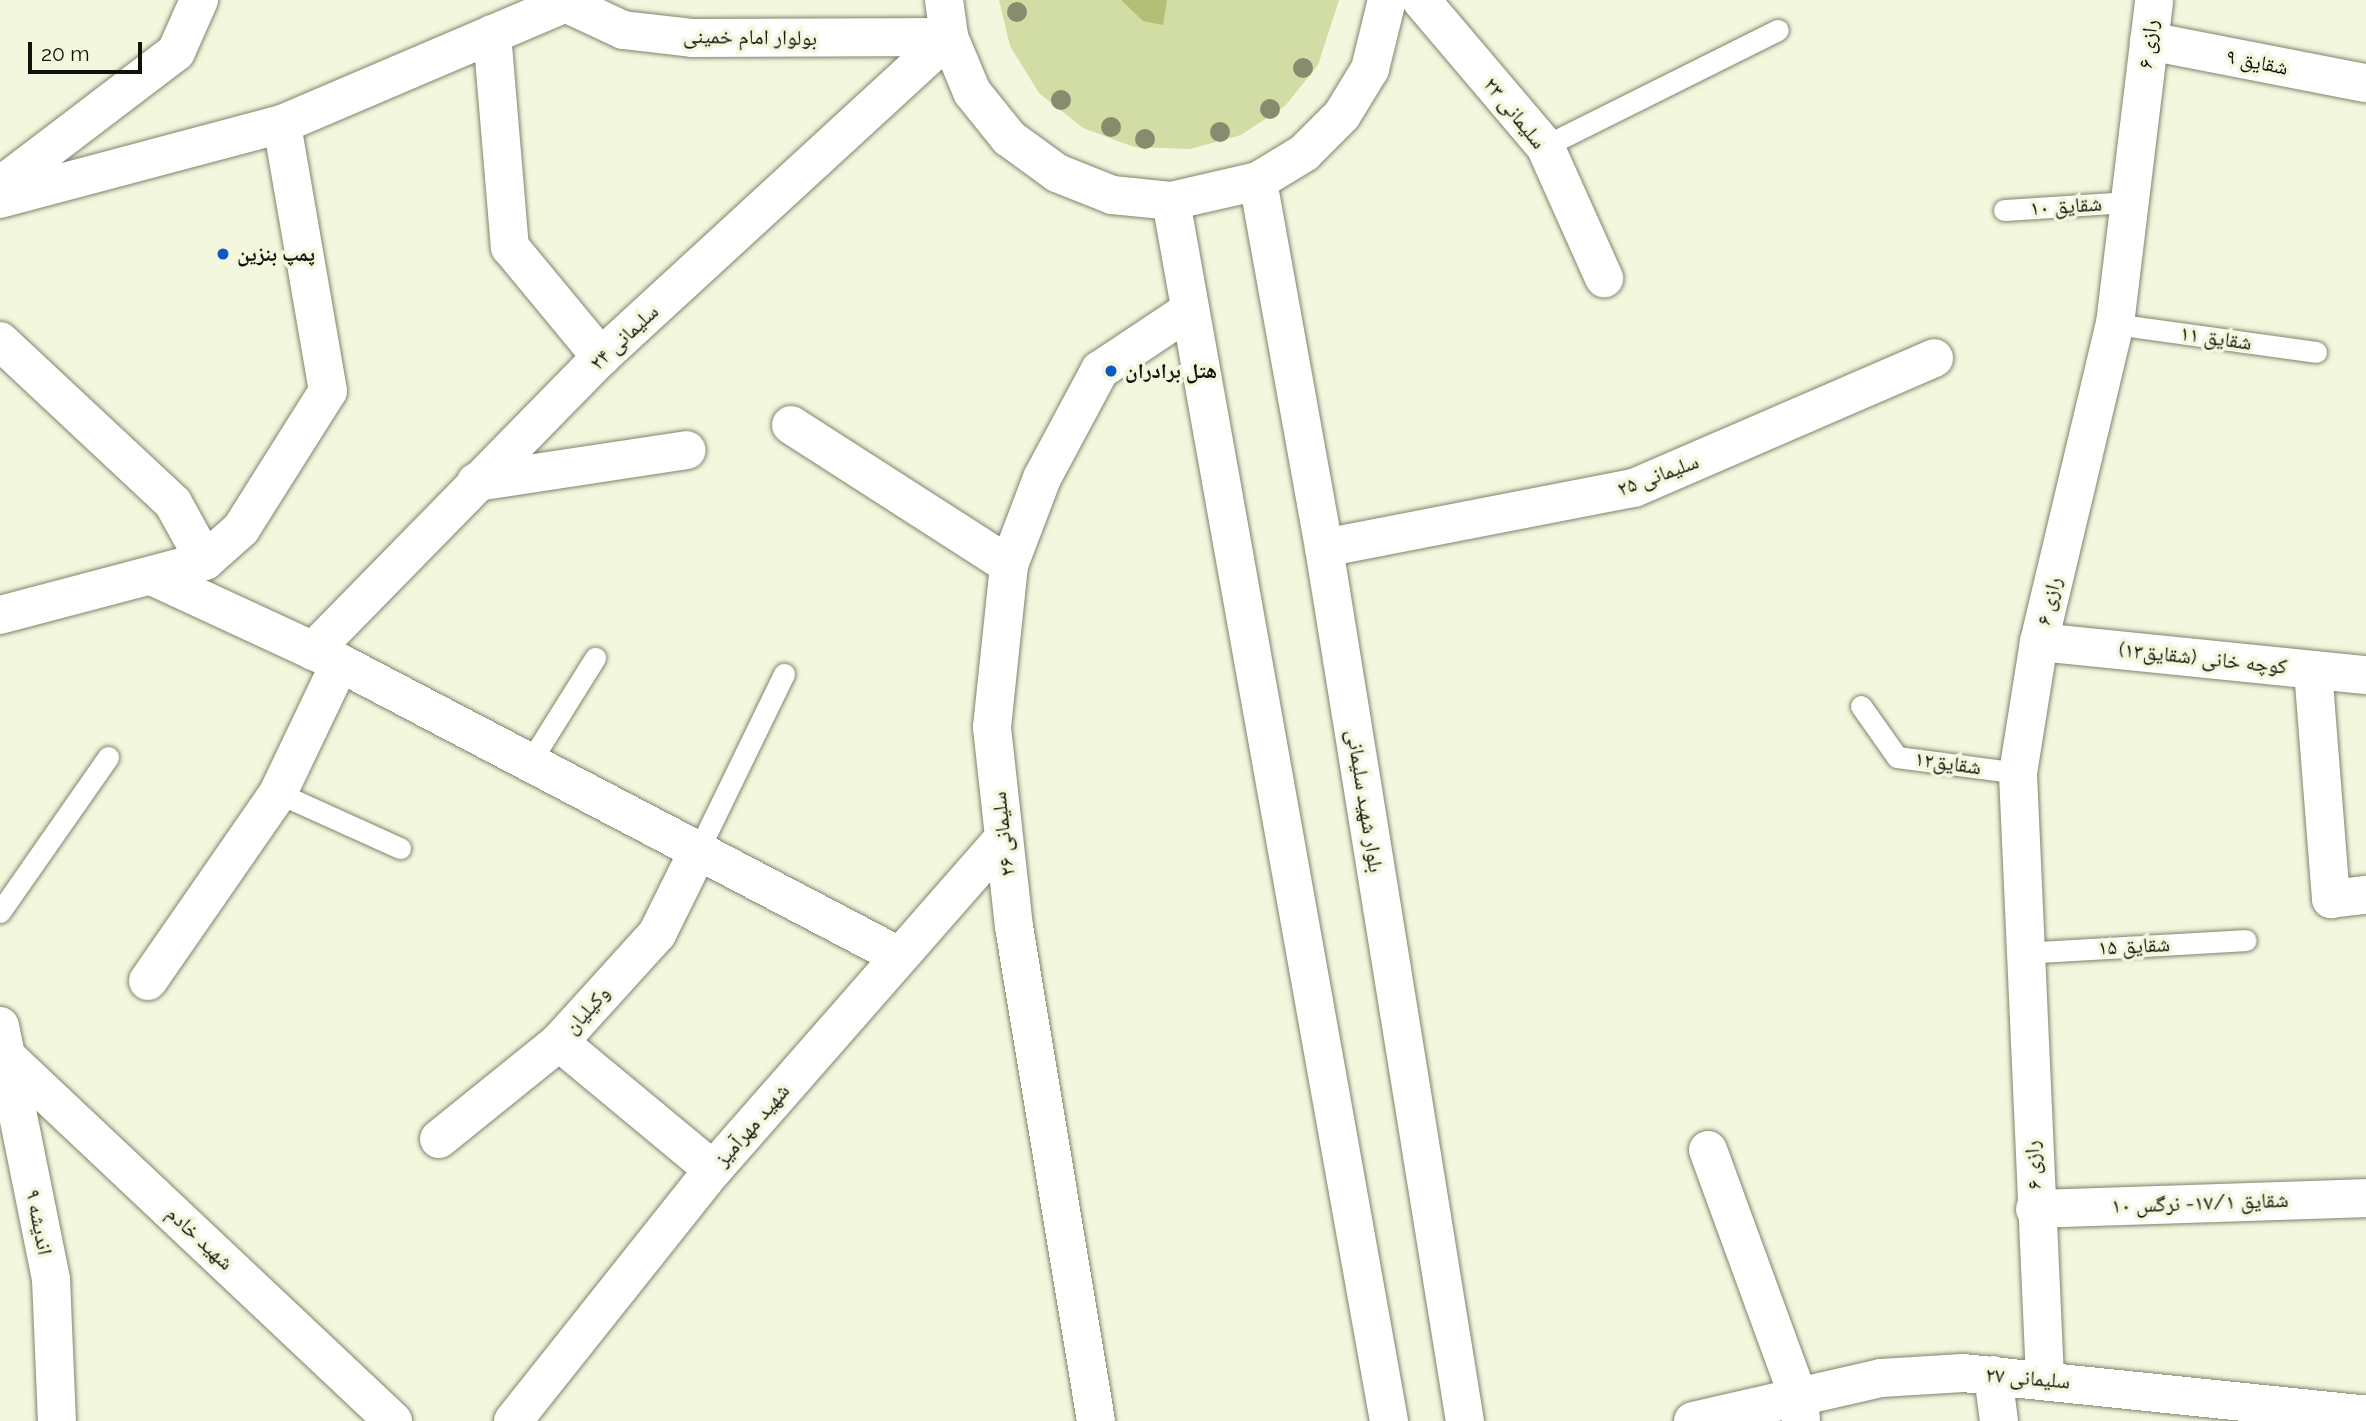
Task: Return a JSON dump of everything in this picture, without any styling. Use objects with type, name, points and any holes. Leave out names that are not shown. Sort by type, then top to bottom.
[{"type":"street","points":[[0,186],[176,52],[199,0]]},
{"type":"street","points":[[946,18],[972,92],[1018,145],[1057,173],[1112,195],[1171,201],[1258,181],[1304,153],[1342,115],[1370,69],[1387,0]]},
{"type":"street","name":"سلیمانی ۲۳","points":[[1421,0],[1545,146],[1604,278]]},
{"type":"street","name":"رازی ۶","points":[[2045,1378],[2022,953],[2018,773],[2039,642],[2115,324],[2127,202],[2154,0]]},
{"type":"street","points":[[0,199],[282,124],[561,2]]},
{"type":"street","name":"بولوار امام خمینی","points":[[561,2],[624,30],[692,38],[946,18]]},
{"type":"street","name":"سلیمانی ۲۴","points":[[148,981],[278,793],[326,657],[476,482],[946,18]]},
{"type":"street","points":[[492,34],[510,247],[601,357]]},
{"type":"street","name":"شقایق ۹","points":[[2149,41],[2366,83]]},
{"type":"street","points":[[0,615],[156,578],[205,561],[241,529],[328,391],[282,124]]},
{"type":"street","name":"بلوار شهید سلیمانی","points":[[1258,181],[1324,548],[1465,1421]]},
{"type":"street","points":[[1171,201],[1389,1421]]},
{"type":"street","name":"سلیمانی ۲۶","points":[[1096,1421],[1003,839],[992,727],[1009,565],[1042,478],[1100,370],[1190,310]]},
{"type":"street","points":[[0,341],[173,503],[205,561]]},
{"type":"street","name":"سلیمانی ۲۵","points":[[1324,548],[1634,488],[1934,358]]},
{"type":"street","points":[[792,425],[1009,565]]},
{"type":"street","points":[[476,482],[687,450]]},
{"type":"street","points":[[156,578],[326,657],[899,956]]},
{"type":"street","name":"کوچه خانی (شقایق۱۳)","points":[[2039,642],[2366,675]]},
{"type":"street","points":[[2313,670],[2331,899],[2366,895]]},
{"type":"street","name":"شهید مهرآمیز","points":[[513,1421],[713,1170],[1003,839]]},
{"type":"street","name":"وکیلیان","points":[[439,1139],[559,1042],[657,934],[698,850]]},
{"type":"street","name":"اندیشه ۹","points":[[3,1041],[51,1279],[57,1421]]},
{"type":"street","name":"شهید خادم","points":[[3,1041],[393,1421]]},
{"type":"street","points":[[559,1042],[713,1170]]},
{"type":"street","points":[[1709,1150],[1800,1409]]},
{"type":"street","name":"شقایق ۱۷/۱- نرگس ۱۰","points":[[2035,1209],[2366,1198]]},
{"type":"street","points":[[1993,1375],[1999,1421]]},
{"type":"street","name":"سلیمانی ۲۷","points":[[1693,1421],[1800,1409],[1881,1378],[1993,1375],[2045,1378],[2366,1415]]},
{"type":"lane","points":[[1545,146],[1778,30]]},
{"type":"lane","name":"شقایق ۱۰","points":[[2004,210],[2127,202]]},
{"type":"lane","name":"شقایق ۱۱","points":[[2115,324],[2316,352]]},
{"type":"lane","points":[[530,762],[594,658]]},
{"type":"lane","points":[[698,850],[784,674]]},
{"type":"lane","name":"شقایق۱۲","points":[[1861,706],[1897,757],[2018,773]]},
{"type":"lane","points":[[0,912],[108,757]]},
{"type":"lane","points":[[278,793],[400,848]]},
{"type":"lane","name":"شقایق ۱۵","points":[[2022,953],[2246,940]]},
{"type":"shaded area","points":[[999,0],[1339,0],[1318,65],[1285,106],[1241,135],[1190,149],[1134,147],[1083,128],[1039,93],[1010,46]]},
{"type":"shaded area","points":[[1121,0],[1167,0],[1163,25],[1143,21]]},
{"type":"place","name":"پمپ بنزین","points":[[223,254]]},
{"type":"place","name":"هتل برادران","points":[[1111,371]]}]
